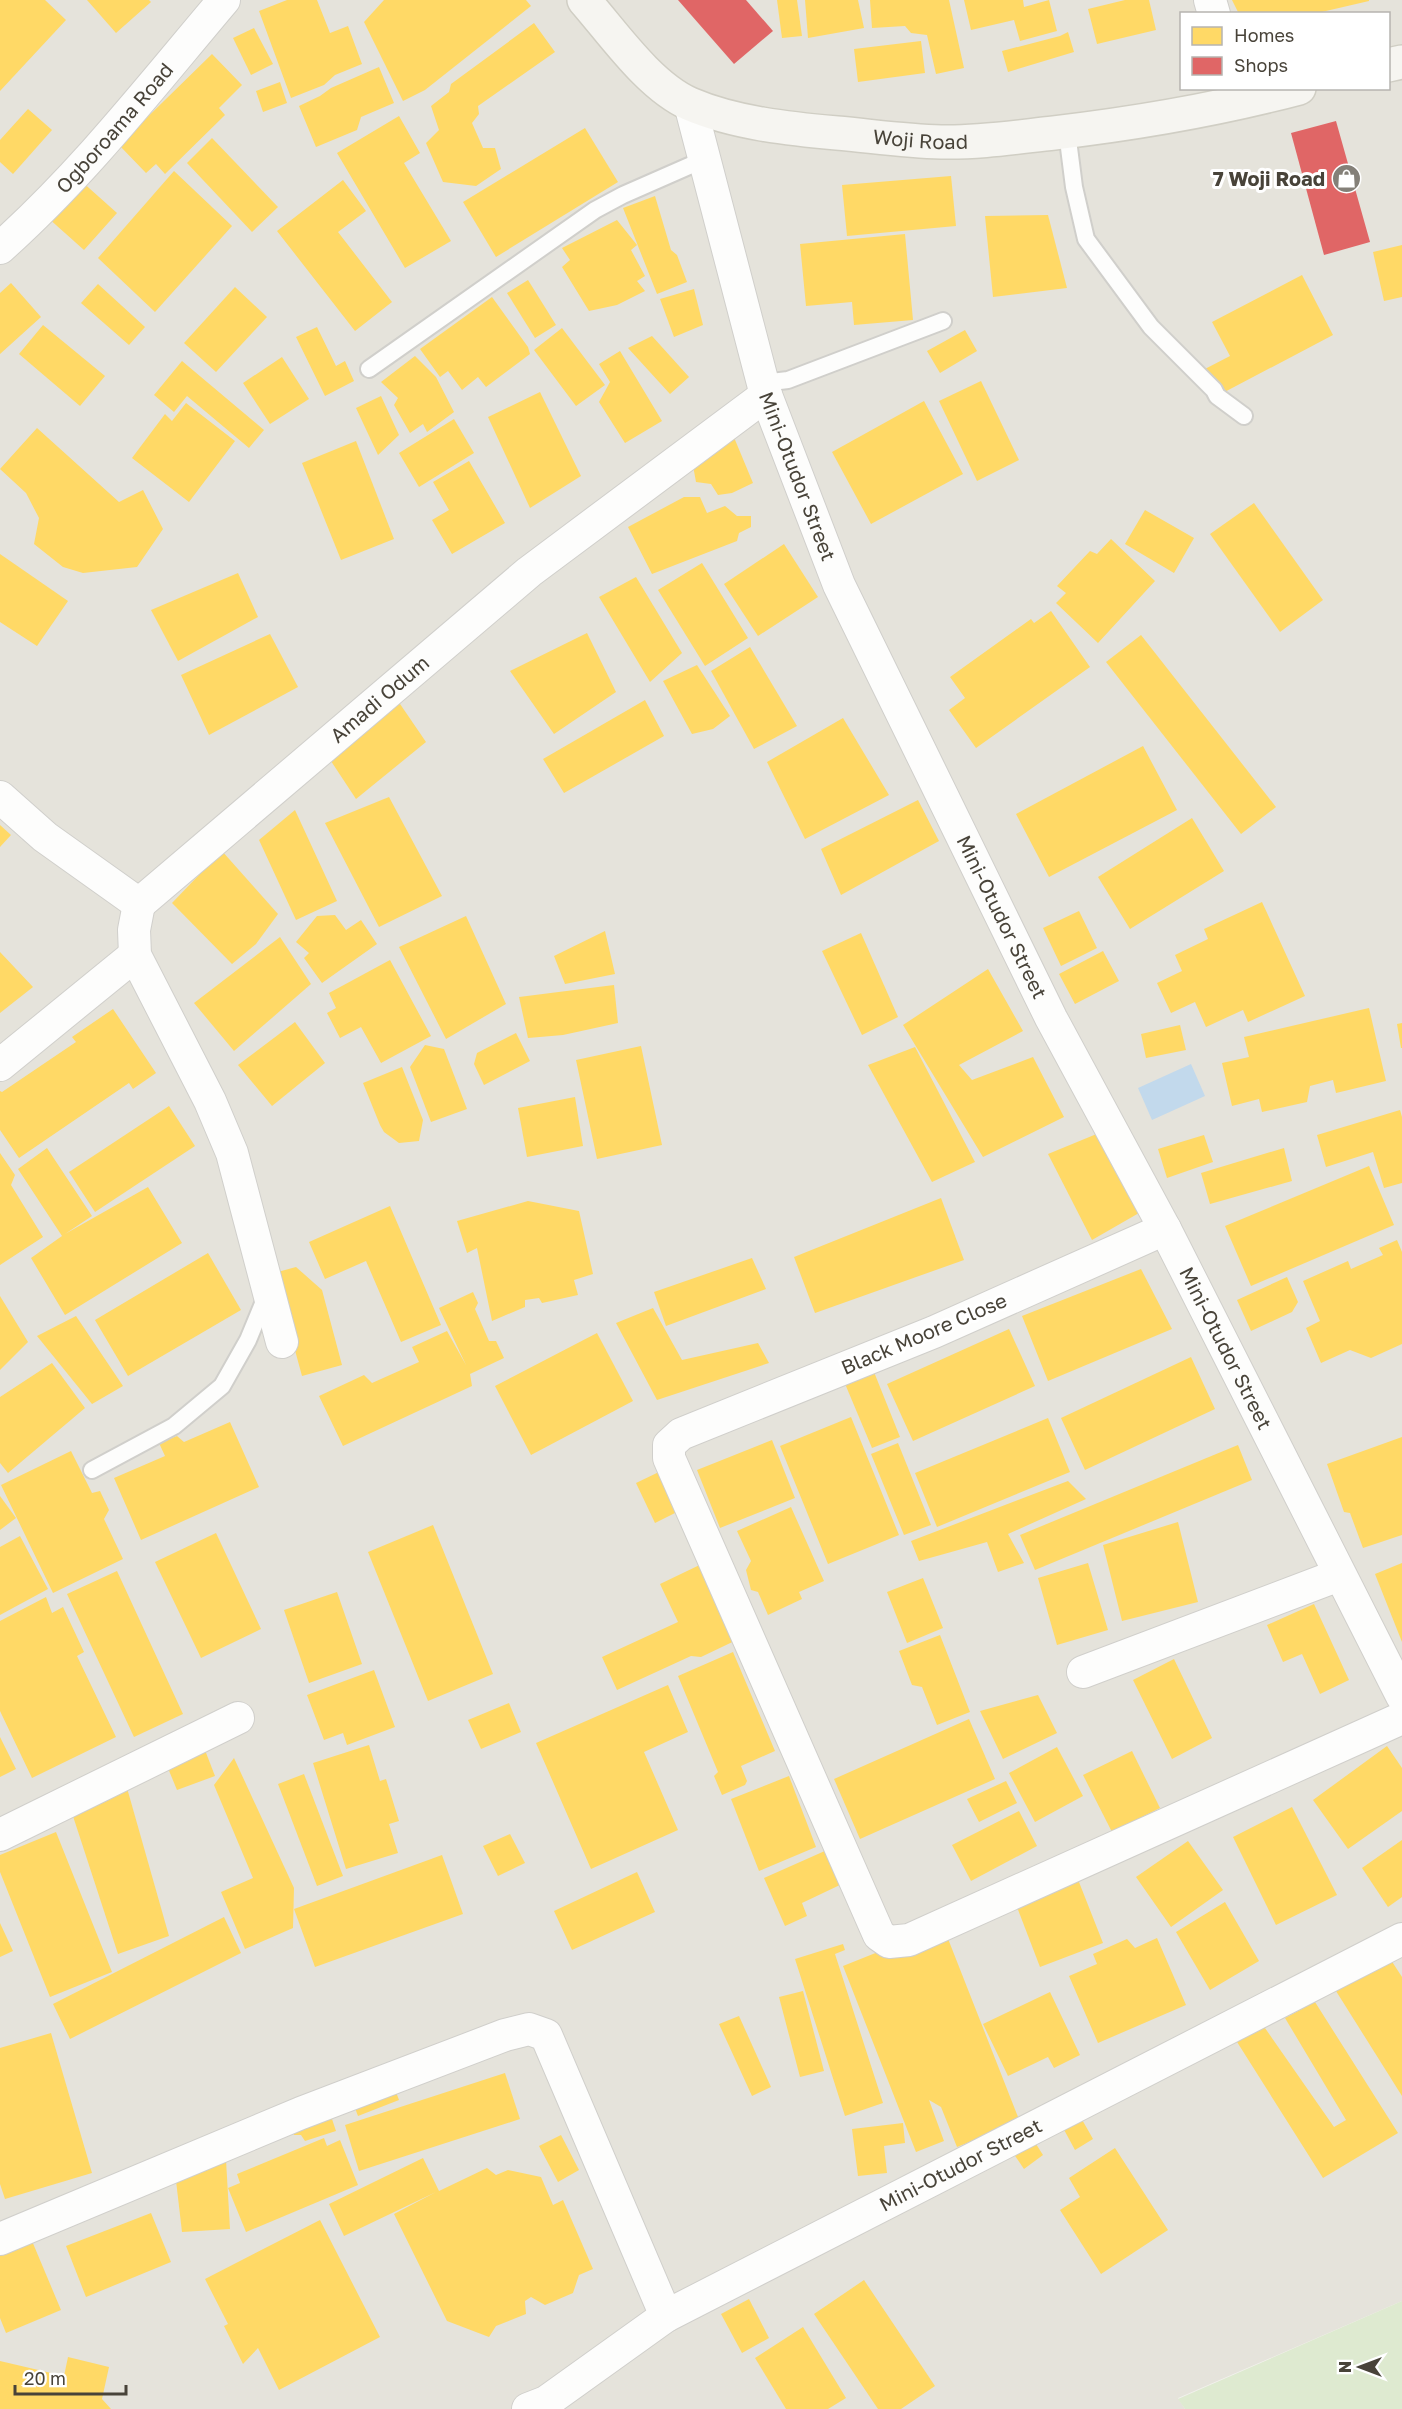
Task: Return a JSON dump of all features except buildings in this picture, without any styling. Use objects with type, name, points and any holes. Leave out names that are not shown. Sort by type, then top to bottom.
[{"type":"main road","name":"Woji Road","points":[[584,0],[640,65],[670,91],[690,104],[745,120],[803,130],[942,142],[1067,132],[1178,117],[1243,96],[1285,90]]},
{"type":"street","name":"Ogboroama Road","points":[[0,248],[40,212],[132,109],[224,0]]},
{"type":"street","name":"Mini-Otudor Street","points":[[690,104],[765,389],[839,585],[1051,1018],[1165,1229],[1402,1696]]},
{"type":"street","name":"Amadi Odum","points":[[139,904],[529,572],[765,389]]},
{"type":"street","points":[[0,797],[45,837],[139,904],[134,930],[135,955],[210,1101],[232,1152],[282,1342]]},
{"type":"street","points":[[0,1065],[135,955]]},
{"type":"street","name":"Black Moore Close","points":[[1165,1229],[933,1332],[681,1434],[669,1445],[669,1458],[879,1935],[889,1942],[909,1940],[1402,1718]]},
{"type":"street","points":[[1083,1672],[1339,1575]]},
{"type":"street","points":[[0,1835],[238,1718]]},
{"type":"street","name":"Mini-Otudor Street","points":[[528,2409],[546,2402],[666,2316],[1402,1939]]},
{"type":"street","points":[[0,2239],[312,2109],[505,2035],[529,2029],[546,2035],[666,2316]]},
{"type":"lane","points":[[1067,132],[1074,187],[1086,239],[1151,327],[1214,390],[1217,396],[1244,416]]},
{"type":"lane","points":[[369,369],[595,210],[623,195],[705,159]]},
{"type":"lane","points":[[765,389],[943,321]]},
{"type":"lane","points":[[92,1470],[174,1426],[222,1386],[248,1340],[268,1290]]},
{"type":"shaded area","points":[[0,0],[1402,0],[1402,2301],[1178,2398],[1185,2409],[0,2409]]},
{"type":"green space","points":[[1402,2301],[1402,2409],[1185,2409],[1178,2399]]},
{"type":"water","points":[[1191,1064],[1205,1096],[1152,1120],[1138,1088]]},
{"type":"place","name":"7 Woji Road","points":[[1346,179]]}]
